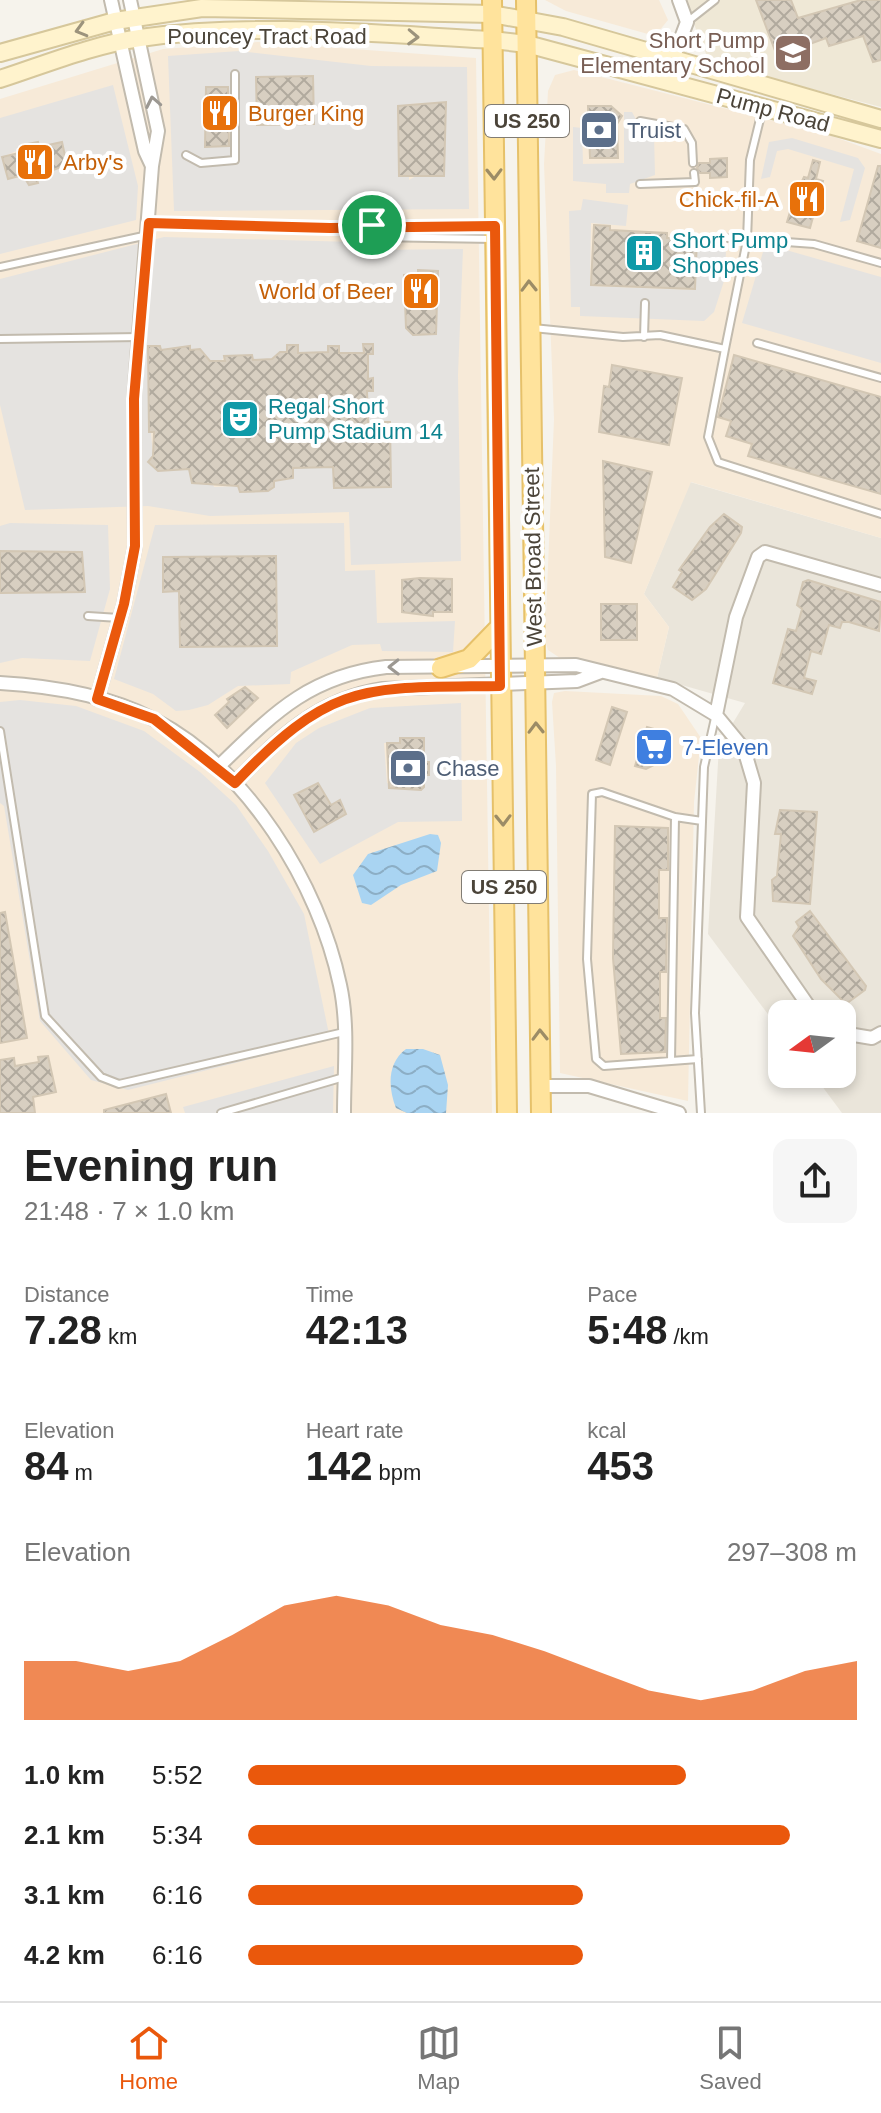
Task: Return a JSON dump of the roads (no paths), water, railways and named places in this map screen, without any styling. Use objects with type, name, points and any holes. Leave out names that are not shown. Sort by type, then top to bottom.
[{"type":"main road","name":"West Broad Street","points":[[492,7],[507,1113]]},
{"type":"main road","name":"Pouncey Tract Road","points":[[0,53],[115,21],[132,8],[526,9]]},
{"type":"main road","name":"West Broad Street","points":[[526,9],[541,1113]]},
{"type":"main road","name":"Pump Road","points":[[526,9],[673,59],[881,119]]},
{"type":"main road","name":"Pouncey Tract Road","points":[[0,79],[139,38],[264,31],[527,44]]},
{"type":"main road","name":"Pump Road","points":[[527,44],[881,139]]},
{"type":"main road","points":[[441,668],[469,659],[500,627]]},
{"type":"street","points":[[111,0],[145,151],[152,166]]},
{"type":"street","points":[[673,59],[687,22],[679,0]]},
{"type":"street","points":[[97,699],[135,546],[134,399],[152,166],[158,131],[132,8]]},
{"type":"street","points":[[716,715],[736,617],[758,557],[765,552],[881,585]]},
{"type":"street","points":[[235,783],[287,731],[312,713],[343,698],[383,689],[535,676],[576,665],[673,689],[716,715],[745,755],[743,773],[754,783],[747,917],[804,1000]]},
{"type":"street","points":[[218,767],[284,704],[330,679],[386,667],[441,668],[500,677]]},
{"type":"street","points":[[0,683],[50,687],[154,719],[235,783],[294,863],[318,914],[341,988],[344,1113]]},
{"type":"street","points":[[856,1035],[872,1038],[881,1033]]},
{"type":"street","points":[[541,1086],[589,1086],[679,1113]]},
{"type":"lane","points":[[687,22],[715,0]]},
{"type":"lane","points":[[186,155],[201,163],[235,160],[235,74]]},
{"type":"lane","points":[[763,107],[750,160],[747,240],[708,437],[718,462],[881,514]]},
{"type":"lane","points":[[640,121],[684,129],[692,143],[693,163]]},
{"type":"lane","points":[[640,184],[695,182],[694,173]]},
{"type":"lane","points":[[0,267],[149,229],[362,228],[372,225],[495,232]]},
{"type":"lane","points":[[362,228],[372,237],[495,232]]},
{"type":"lane","points":[[714,237],[778,239],[814,244],[881,263]]},
{"type":"lane","points":[[644,337],[645,303]]},
{"type":"lane","points":[[530,328],[644,337],[660,335],[725,349]]},
{"type":"lane","points":[[0,339],[140,337]]},
{"type":"lane","points":[[757,343],[881,378]]},
{"type":"lane","points":[[88,616],[119,618]]},
{"type":"lane","points":[[701,1113],[695,1013],[704,767],[716,715]]},
{"type":"lane","points":[[0,731],[45,1016],[101,1077],[119,1084],[344,1032]]},
{"type":"lane","points":[[0,792],[9,790]]},
{"type":"lane","points":[[698,1059],[604,1066],[596,1059],[587,912],[592,794],[602,792],[675,817],[702,821]]},
{"type":"lane","points":[[671,1061],[675,817]]},
{"type":"lane","points":[[221,1113],[344,1077]]},
{"type":"water","points":[[430,834],[438,835],[441,843],[437,871],[401,885],[371,905],[362,903],[353,875],[368,854]]},
{"type":"water","points":[[406,1049],[423,1049],[440,1055],[448,1085],[446,1113],[407,1113],[396,1108],[392,1069]]},
{"type":"place","name":"Short Pump Elementary School","points":[[793,53]]},
{"type":"place","name":"Burger King","points":[[220,113]]},
{"type":"place","name":"Truist","points":[[599,130]]},
{"type":"place","name":"Arby's","points":[[35,162]]},
{"type":"place","name":"Chick-fil-A","points":[[807,199]]},
{"type":"place","name":"Short Pump Shoppes","points":[[644,253]]},
{"type":"place","name":"World of Beer","points":[[421,291]]},
{"type":"place","name":"Regal Short Pump Stadium 14","points":[[240,419]]},
{"type":"place","name":"7-Eleven","points":[[654,747]]},
{"type":"place","name":"Chase","points":[[408,768]]}]
